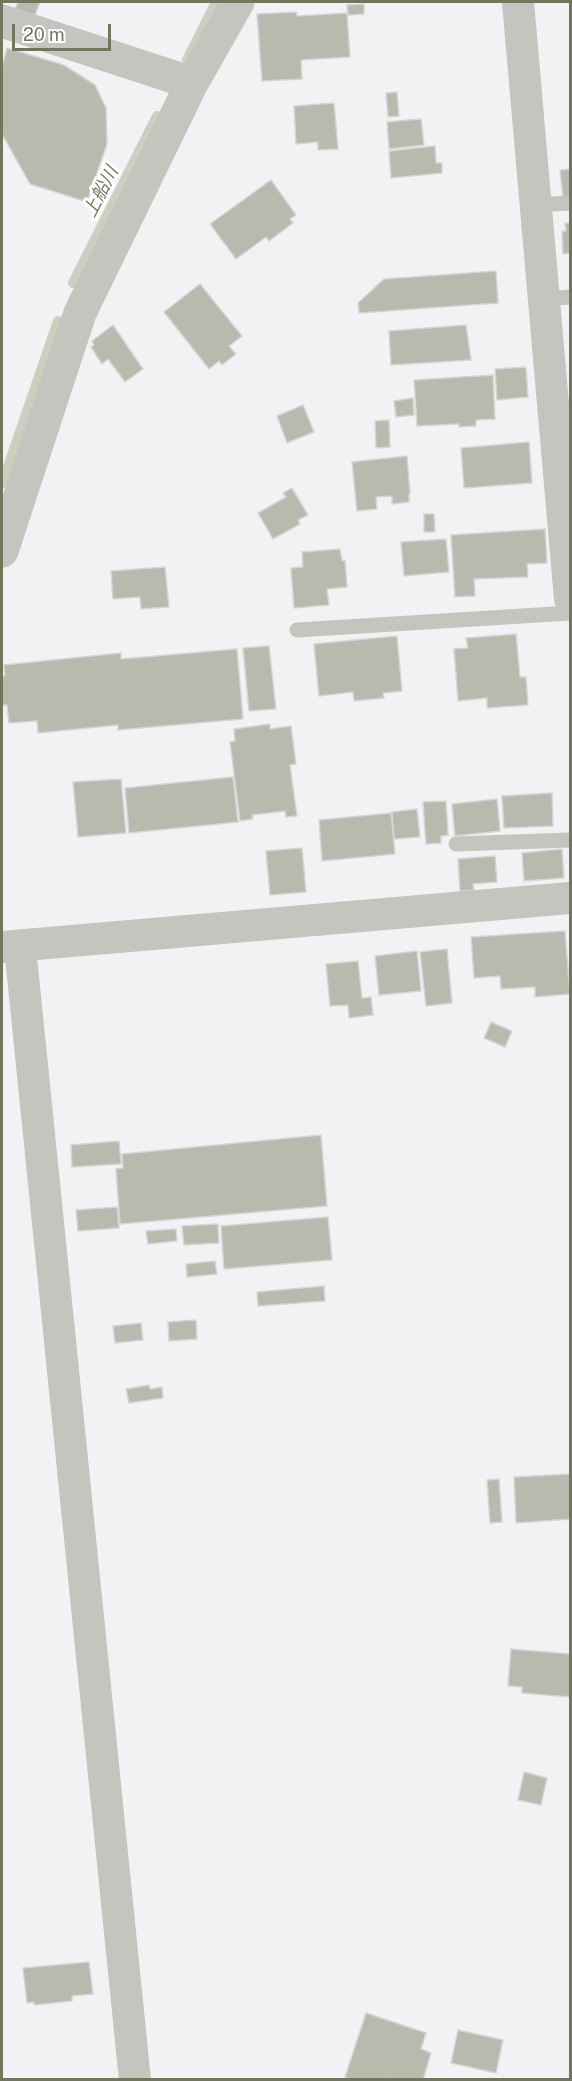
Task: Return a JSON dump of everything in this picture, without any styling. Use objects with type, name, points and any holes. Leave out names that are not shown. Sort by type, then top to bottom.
[{"type":"street","points":[[2,551],[80,313],[192,83],[238,2]]},
{"type":"street","points":[[518,2],[536,205],[557,298],[570,599]]},
{"type":"street","points":[[2,21],[192,83]]},
{"type":"street","points":[[135,2079],[11,947],[570,898]]},
{"type":"lane","points":[[536,205],[570,203]]},
{"type":"lane","points":[[297,630],[570,613]]},
{"type":"lane","points":[[456,844],[570,840]]},
{"type":"building","points":[[18,2],[40,2],[35,15],[15,9]]},
{"type":"building","points":[[364,4],[364,14],[348,15],[347,5]]},
{"type":"building","points":[[296,12],[297,16],[347,13],[350,57],[301,60],[302,79],[262,81],[257,14]]},
{"type":"building","points":[[7,48],[64,65],[95,85],[106,108],[107,144],[87,202],[30,184],[2,134],[2,67]]},
{"type":"building","points":[[397,92],[399,116],[388,117],[386,93]]},
{"type":"building","points":[[334,103],[338,149],[318,150],[318,142],[296,144],[294,106]]},
{"type":"building","points":[[421,119],[424,145],[389,149],[387,122]]},
{"type":"building","points":[[435,146],[436,163],[442,163],[442,173],[391,178],[389,151]]},
{"type":"building","points":[[570,169],[570,197],[563,198],[560,170]]},
{"type":"building","points":[[271,180],[296,215],[290,219],[293,223],[269,241],[266,237],[236,259],[210,224]]},
{"type":"building","points":[[565,223],[570,223],[570,253],[563,254],[562,231],[566,231]]},
{"type":"building","points":[[496,271],[498,303],[359,313],[358,303],[384,279]]},
{"type":"building","points":[[200,284],[242,336],[229,346],[236,354],[222,365],[219,361],[209,369],[164,312]]},
{"type":"building","points":[[113,325],[143,369],[125,382],[108,359],[102,364],[91,347],[94,345],[92,341]]},
{"type":"building","points":[[466,325],[471,360],[391,365],[389,331]]},
{"type":"building","points":[[526,367],[528,397],[497,400],[495,369]]},
{"type":"building","points":[[493,375],[495,419],[476,420],[476,426],[459,427],[459,424],[417,426],[414,380]]},
{"type":"building","points":[[413,398],[414,415],[396,417],[394,401]]},
{"type":"building","points":[[303,405],[314,432],[287,443],[277,416]]},
{"type":"building","points":[[389,420],[390,447],[376,448],[375,421]]},
{"type":"building","points":[[529,442],[532,483],[464,488],[461,448]]},
{"type":"building","points":[[407,456],[409,502],[392,504],[392,496],[376,497],[377,509],[357,511],[352,462]]},
{"type":"building","points":[[292,488],[308,515],[298,520],[300,524],[273,539],[258,513],[286,497],[283,493]]},
{"type":"building","points":[[424,514],[434,514],[435,532],[424,532]]},
{"type":"building","points":[[545,529],[547,563],[527,564],[528,577],[474,579],[475,596],[455,597],[451,535]]},
{"type":"building","points":[[446,539],[449,572],[404,576],[401,542]]},
{"type":"building","points":[[340,549],[342,561],[345,560],[347,587],[327,589],[329,605],[294,608],[291,568],[303,567],[302,552]]},
{"type":"building","points":[[165,567],[169,607],[141,609],[140,597],[113,599],[111,571]]},
{"type":"building","points":[[516,634],[520,677],[526,677],[528,705],[487,708],[487,698],[458,701],[454,649],[468,648],[466,638]]},
{"type":"building","points":[[397,636],[402,691],[383,693],[384,698],[354,701],[353,692],[319,696],[314,644]]},
{"type":"building","points":[[269,646],[276,709],[249,711],[243,648]]},
{"type":"building","points":[[237,649],[243,719],[118,730],[118,725],[38,733],[37,721],[9,723],[7,705],[2,705],[4,665],[121,653],[121,659]]},
{"type":"building","points":[[270,724],[270,729],[291,726],[296,764],[290,765],[297,816],[286,817],[285,811],[252,815],[253,819],[240,821],[230,742],[235,741],[234,729]]},
{"type":"building","points":[[233,777],[238,822],[129,833],[125,788]]},
{"type":"building","points":[[121,779],[126,833],[78,837],[73,782]]},
{"type":"building","points":[[552,793],[553,826],[504,828],[502,796]]},
{"type":"building","points":[[497,799],[500,831],[455,836],[452,804]]},
{"type":"building","points":[[446,801],[448,835],[441,836],[441,843],[426,844],[423,802]]},
{"type":"building","points":[[417,809],[420,837],[394,839],[392,812]]},
{"type":"building","points":[[391,813],[395,854],[322,861],[319,820]]},
{"type":"building","points":[[302,848],[306,892],[270,895],[266,851]]},
{"type":"building","points":[[562,849],[564,878],[524,881],[522,853]]},
{"type":"building","points":[[495,856],[497,882],[473,884],[474,890],[460,891],[458,859]]},
{"type":"building","points":[[565,931],[570,994],[535,997],[535,987],[501,989],[500,976],[474,978],[471,937]]},
{"type":"building","points":[[447,949],[452,1003],[426,1006],[420,952]]},
{"type":"building","points":[[417,951],[421,991],[379,995],[375,956]]},
{"type":"building","points":[[358,961],[362,998],[371,997],[373,1015],[349,1018],[348,1005],[330,1006],[326,964]]},
{"type":"building","points":[[491,1022],[512,1031],[505,1047],[484,1038]]},
{"type":"building","points":[[321,1135],[327,1206],[120,1224],[116,1169],[123,1168],[122,1154]]},
{"type":"building","points":[[119,1141],[121,1164],[72,1167],[71,1145]]},
{"type":"building","points":[[117,1207],[119,1228],[78,1231],[76,1210]]},
{"type":"building","points":[[328,1217],[332,1260],[224,1269],[221,1226]]},
{"type":"building","points":[[218,1224],[219,1243],[184,1245],[182,1226]]},
{"type":"building","points":[[176,1229],[177,1241],[148,1244],[146,1231]]},
{"type":"building","points":[[215,1261],[217,1274],[187,1277],[186,1264]]},
{"type":"building","points":[[324,1286],[325,1301],[258,1306],[257,1292]]},
{"type":"building","points":[[196,1320],[197,1339],[169,1341],[168,1322]]},
{"type":"building","points":[[141,1323],[143,1340],[115,1343],[113,1326]]},
{"type":"building","points":[[149,1385],[150,1389],[162,1387],[163,1398],[129,1403],[126,1389]]},
{"type":"building","points":[[570,1474],[570,1519],[516,1523],[514,1477]]},
{"type":"building","points":[[499,1479],[502,1522],[490,1523],[487,1480]]},
{"type":"building","points":[[511,1649],[570,1654],[570,1697],[522,1693],[522,1687],[508,1686]]},
{"type":"building","points":[[524,1772],[547,1778],[541,1805],[518,1800]]},
{"type":"building","points":[[89,1962],[93,1994],[72,1996],[72,2001],[34,2005],[34,2002],[27,2003],[23,1968]]},
{"type":"building","points":[[366,2013],[426,2033],[421,2049],[431,2053],[423,2080],[384,2078],[383,2080],[352,2080],[345,2077]]},
{"type":"building","points":[[458,2030],[503,2040],[496,2073],[451,2063]]},
{"type":"waterway","name":"上船川","points":[[187,60],[216,2]]},
{"type":"waterway","name":"上船川","points":[[73,283],[157,116]]},
{"type":"waterway","name":"上船川","points":[[2,484],[58,321]]}]
